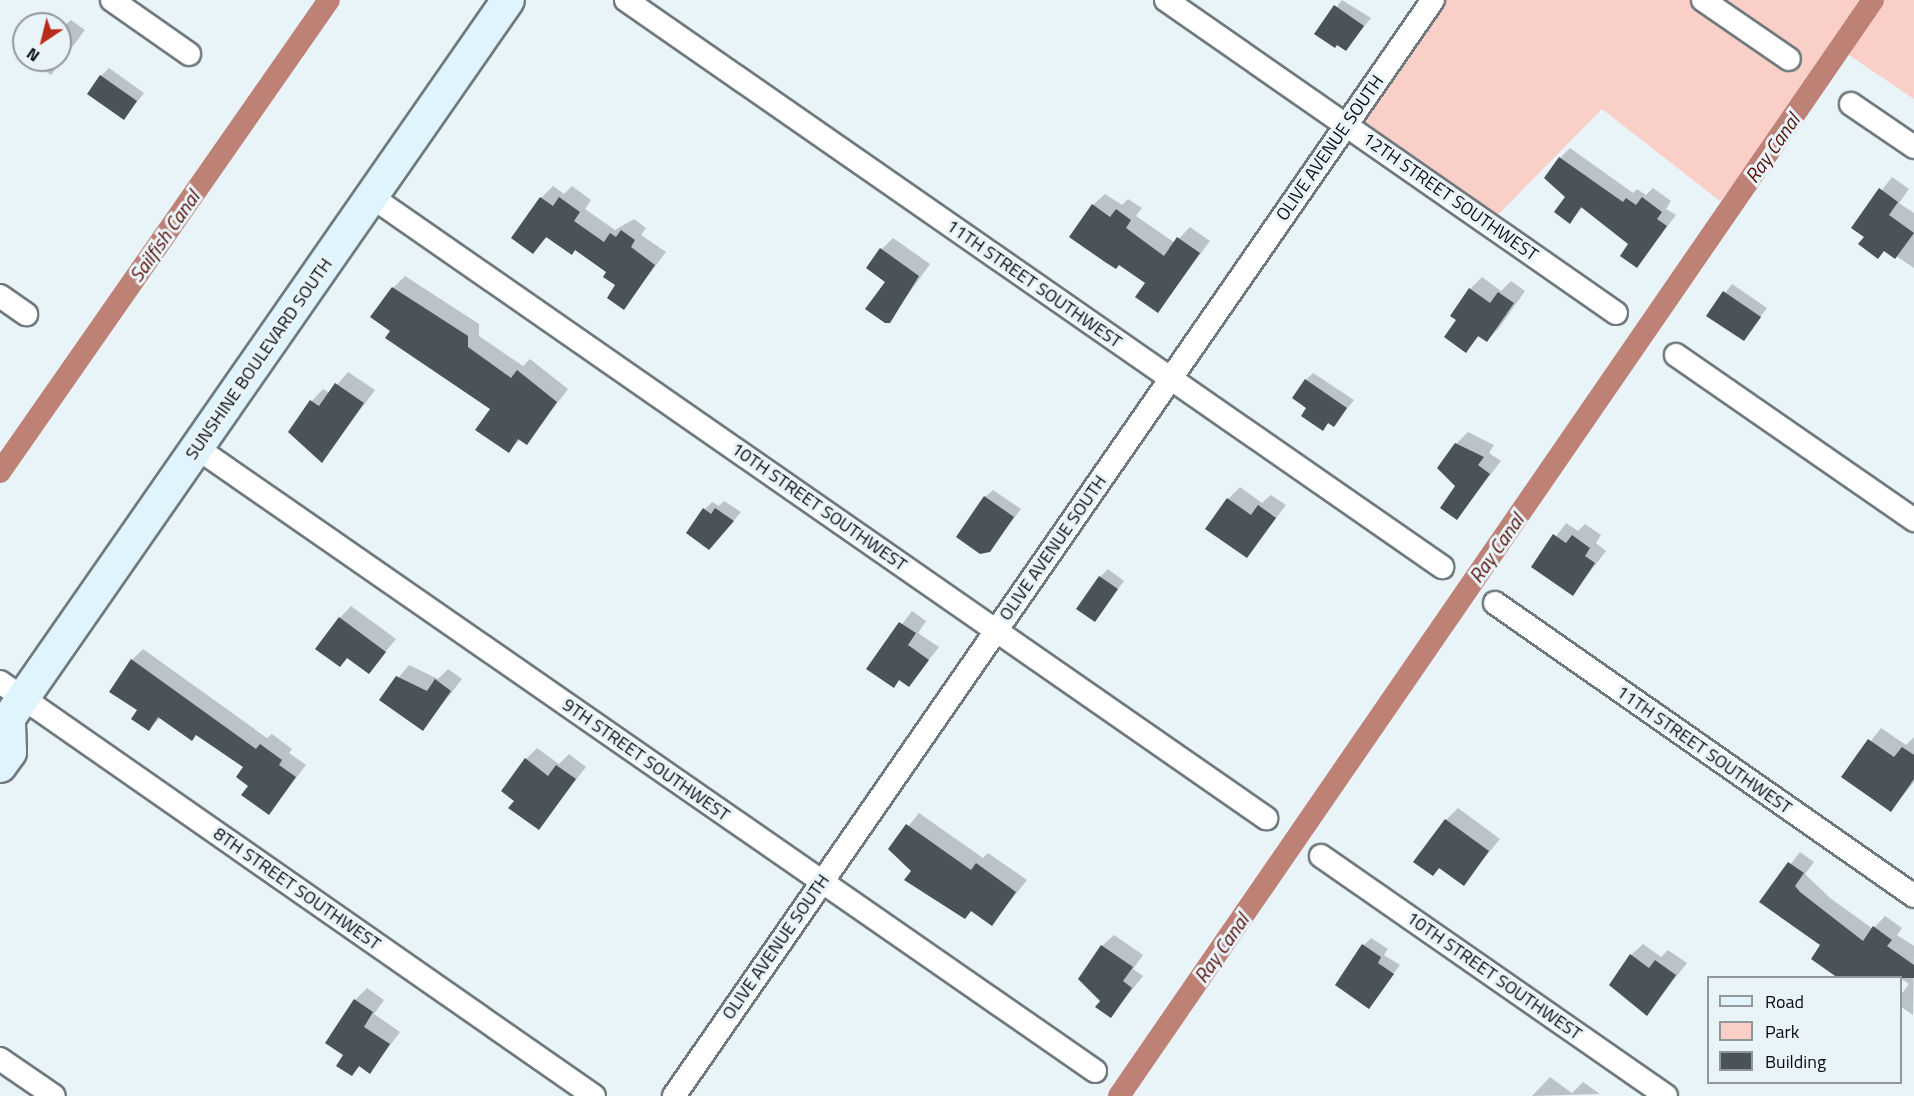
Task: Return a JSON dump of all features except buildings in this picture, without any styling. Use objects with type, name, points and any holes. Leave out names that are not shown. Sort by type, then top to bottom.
[{"type":"street","points":[[112,0],[189,54]]},
{"type":"street","name":"SUNSHINE BOULEVARD SOUTH","points":[[8,705],[196,448],[508,0]]},
{"type":"street","name":"11TH STREET SOUTHWEST","points":[[626,0],[1442,567]]},
{"type":"street","name":"12TH STREET SOUTHWEST","points":[[1166,0],[1616,313]]},
{"type":"street","name":"OLIVE AVENUE SOUTH","points":[[674,1096],[1433,0]]},
{"type":"street","points":[[1703,0],[1789,59]]},
{"type":"street","points":[[1851,104],[1914,147]]},
{"type":"street","name":"10TH STREET SOUTHWEST","points":[[372,197],[1266,818]]},
{"type":"street","points":[[0,296],[26,314]]},
{"type":"street","points":[[1676,355],[1914,520]]},
{"type":"street","name":"9TH STREET SOUTHWEST","points":[[196,448],[1095,1071]]},
{"type":"street","name":"11TH STREET SOUTHWEST","points":[[1495,603],[1914,896]]},
{"type":"street","points":[[0,766],[10,752],[8,705]]},
{"type":"street","name":"8TH STREET SOUTHWEST","points":[[8,705],[586,1094]]},
{"type":"street","name":"10TH STREET SOUTHWEST","points":[[1321,856],[1666,1096]]},
{"type":"street","points":[[0,1059],[54,1096]]},
{"type":"green space","points":[[1443,0],[1914,0],[1914,99],[1843,51],[1720,201],[1602,109],[1484,229],[1354,140]]},
{"type":"waterway","name":"Sailfish Canal","points":[[0,472],[329,0]]},
{"type":"waterway","name":"Ray Canal","points":[[1119,1096],[1873,0]]}]
